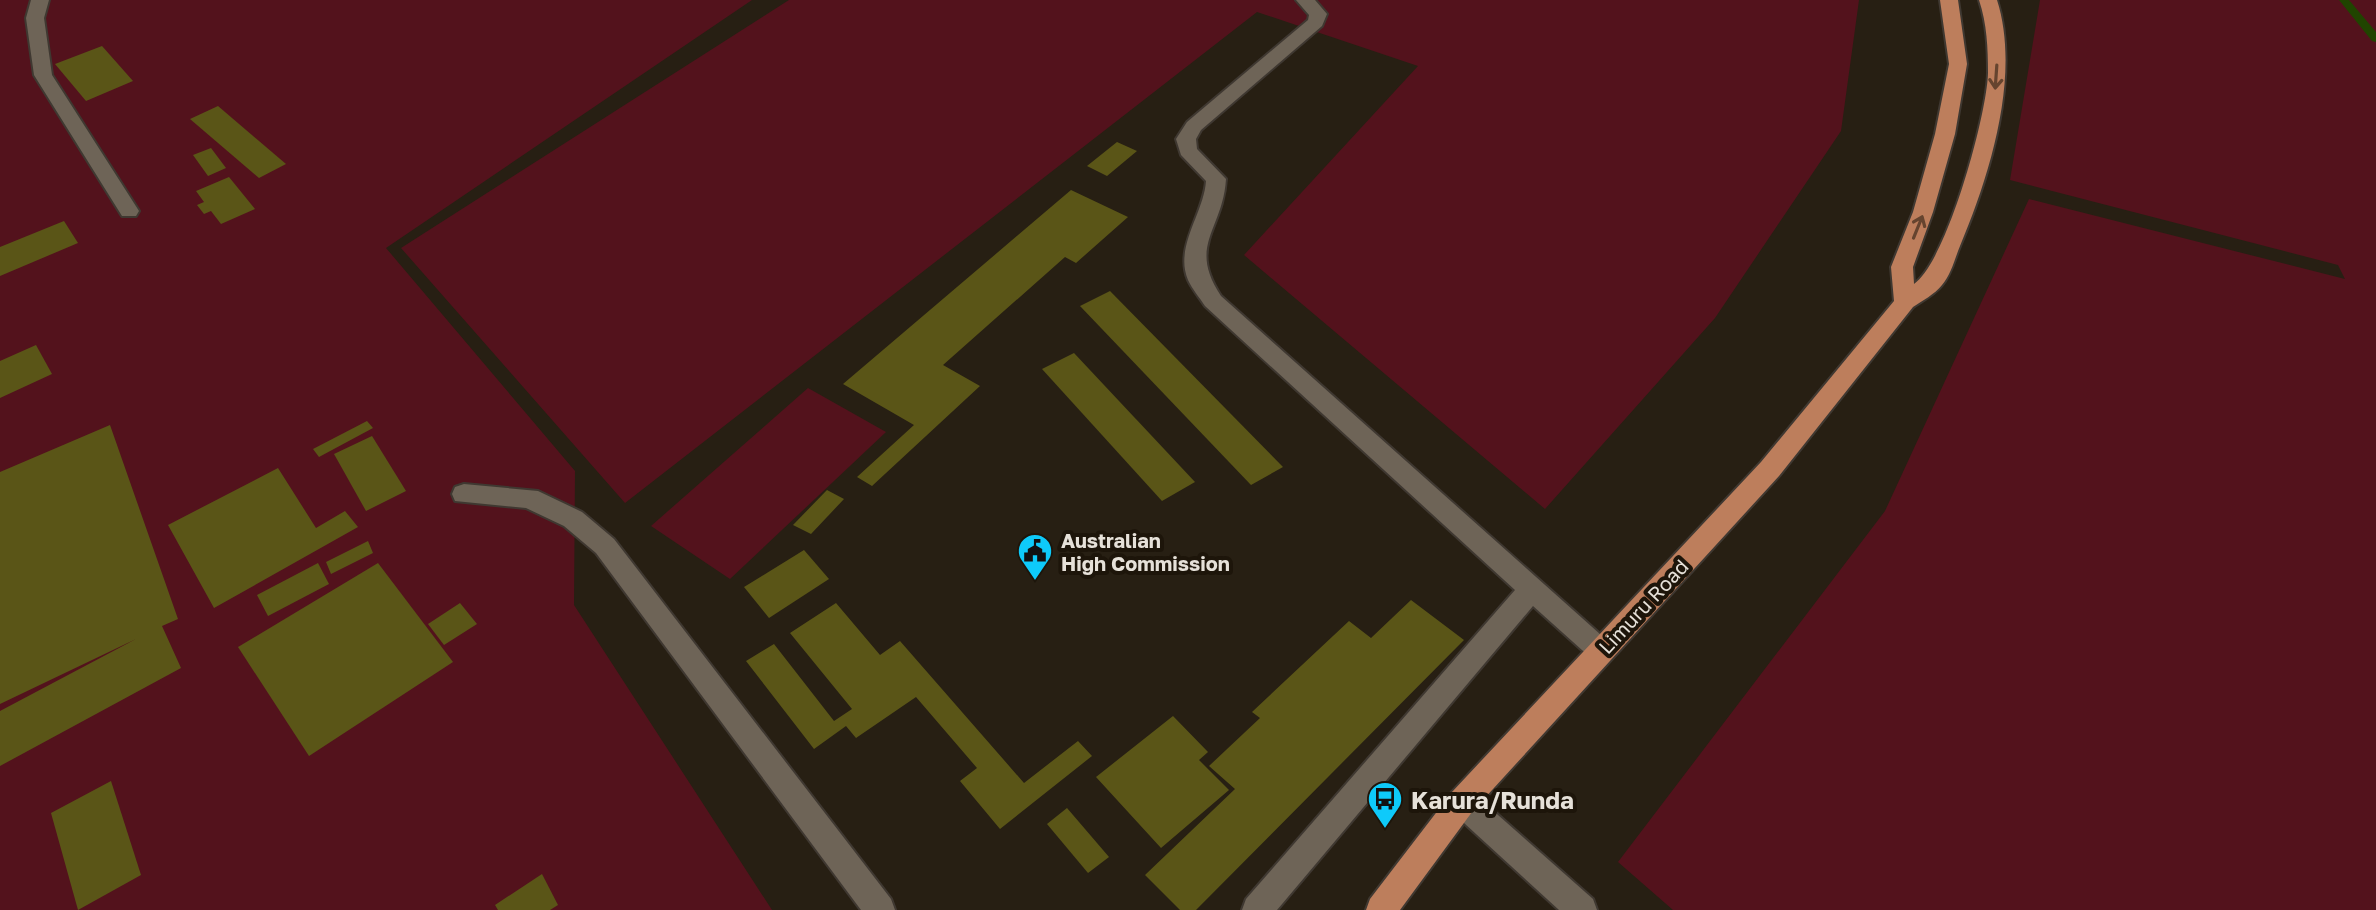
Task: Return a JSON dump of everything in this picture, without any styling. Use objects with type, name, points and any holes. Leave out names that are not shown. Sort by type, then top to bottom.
[{"type":"main road","points":[[1905,302],[1902,267],[1934,173],[1958,64],[1949,0]]},
{"type":"main road","name":"Limuru Road","points":[[1381,910],[1462,802],[1770,469],[1905,302],[1934,281],[1966,208],[1984,143],[1997,76],[1995,22],[1988,0]]},
{"type":"street","points":[[40,0],[35,18],[43,75],[129,211]]},
{"type":"street","points":[[1305,0],[1318,14],[1316,22],[1194,126],[1186,139],[1188,151],[1216,179],[1217,194],[1196,250],[1197,277],[1213,301],[1601,651]]},
{"type":"street","points":[[464,494],[529,498],[573,519],[605,546],[880,910]]},
{"type":"street","points":[[1257,910],[1532,589]]},
{"type":"street","points":[[1462,802],[1582,910]]},
{"type":"shaded area","points":[[0,0],[752,0],[386,248],[575,471],[574,605],[772,910],[0,910]]},
{"type":"shaded area","points":[[789,0],[1859,0],[1841,131],[1715,318],[1545,509],[1244,255],[1418,66],[1257,12],[625,503],[401,248]]},
{"type":"shaded area","points":[[2040,0],[2376,0],[2376,910],[1673,910],[1618,862],[1885,511],[2029,199],[2345,279],[2338,265],[2010,180]]},
{"type":"shaded area","points":[[808,388],[886,432],[730,579],[651,526]]},
{"type":"building","points":[[102,46],[133,81],[86,101],[55,64]]},
{"type":"building","points":[[218,106],[286,164],[259,178],[190,119]]},
{"type":"building","points":[[1117,142],[1137,151],[1107,176],[1087,166]]},
{"type":"building","points":[[211,148],[226,168],[208,176],[193,155]]},
{"type":"building","points":[[229,177],[255,209],[221,224],[211,211],[204,214],[197,205],[204,202],[196,191]]},
{"type":"building","points":[[1071,190],[1128,217],[1076,263],[1065,257],[943,365],[980,386],[872,486],[857,477],[914,425],[843,384]]},
{"type":"building","points":[[64,221],[78,243],[0,276],[0,247]]},
{"type":"building","points":[[1110,291],[1283,467],[1251,485],[1080,306]]},
{"type":"building","points":[[36,345],[52,374],[0,398],[0,361]]},
{"type":"building","points":[[1074,353],[1195,482],[1162,501],[1042,369]]},
{"type":"building","points":[[367,421],[373,428],[319,457],[313,449]]},
{"type":"building","points":[[110,425],[178,619],[162,626],[181,668],[0,766],[0,711],[136,639],[0,704],[0,472]]},
{"type":"building","points":[[372,436],[406,491],[366,511],[334,454]]},
{"type":"building","points":[[278,468],[316,528],[345,511],[358,527],[214,608],[168,525]]},
{"type":"building","points":[[827,490],[844,499],[811,534],[793,525]]},
{"type":"building","points":[[368,541],[373,553],[331,574],[326,562]]},
{"type":"building","points":[[804,550],[829,579],[769,618],[744,587]]},
{"type":"building","points":[[318,563],[329,584],[268,616],[257,595]]},
{"type":"building","points":[[378,563],[453,662],[309,756],[238,647]]},
{"type":"building","points":[[1411,600],[1464,640],[1196,910],[1180,910],[1145,875],[1235,789],[1209,766],[1260,718],[1252,712],[1349,621],[1371,638]]},
{"type":"building","points":[[460,603],[477,624],[444,645],[428,624]]},
{"type":"building","points":[[836,603],[880,655],[900,641],[1024,783],[1078,741],[1092,756],[1000,829],[960,781],[977,768],[916,697],[856,738],[846,726],[814,749],[746,661],[774,644],[834,721],[852,709],[790,633]]},
{"type":"building","points":[[1173,716],[1208,752],[1199,760],[1229,790],[1161,848],[1096,777]]},
{"type":"building","points":[[111,781],[141,875],[78,910],[51,813]]},
{"type":"building","points":[[1067,808],[1109,857],[1088,873],[1047,824]]},
{"type":"building","points":[[542,874],[558,905],[550,910],[498,910],[495,905]]},
{"type":"waterway","points":[[2344,0],[2376,39]]},
{"type":"place","name":"Australian High Commission","points":[[1035,582]]},
{"type":"place","name":"Karura/Runda","points":[[1385,830]]}]
